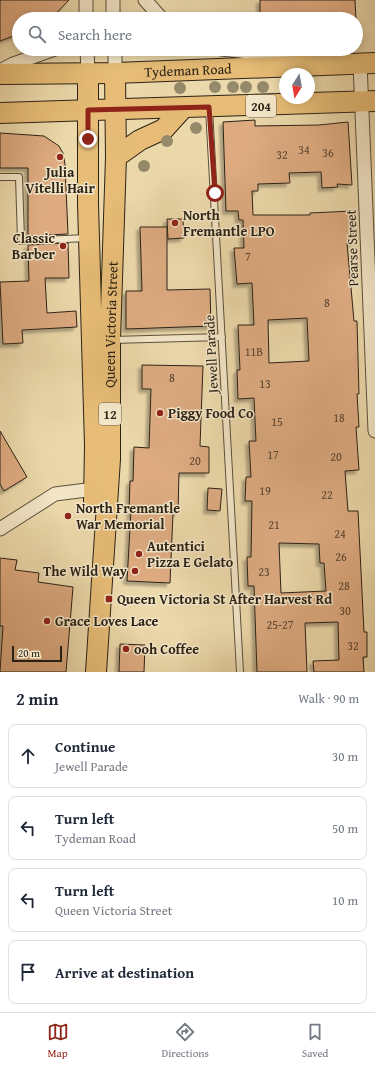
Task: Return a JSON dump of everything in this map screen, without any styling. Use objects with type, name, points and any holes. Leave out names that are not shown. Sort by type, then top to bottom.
[{"type":"main road","name":"Tydeman Road","points":[[0,73],[115,73],[368,63]]},
{"type":"main road","name":"Queen Victoria Street","points":[[84,672],[101,490],[95,445],[89,238],[88,73]]},
{"type":"main road","name":"Queen Victoria Street","points":[[96,672],[101,490],[110,340],[116,156],[115,73]]},
{"type":"main road","name":"204","points":[[0,113],[368,101]]},
{"type":"main road","points":[[116,156],[140,140],[164,128],[183,108]]},
{"type":"street","points":[[86,0],[86,12]]},
{"type":"street","points":[[113,0],[113,12]]},
{"type":"street","points":[[145,0],[156,12]]},
{"type":"street","points":[[0,73],[13,64],[35,56]]},
{"type":"street","name":"Queen Victoria Street","points":[[87,56],[88,73]]},
{"type":"street","name":"Queen Victoria Street","points":[[115,56],[115,73]]},
{"type":"street","points":[[294,56],[368,63]]},
{"type":"street","name":"Pearse Street","points":[[368,63],[375,431]]},
{"type":"street","points":[[0,529],[55,494],[101,490]]},
{"type":"lane","name":"Jewell Parade","points":[[209,107],[240,672]]},
{"type":"lane","points":[[0,177],[18,177],[21,241],[89,238]]},
{"type":"lane","points":[[110,340],[222,337]]},
{"type":"building","points":[[0,0],[69,0],[58,12],[12,12],[12,37],[0,41]]},
{"type":"building","points":[[260,0],[355,0],[356,12],[260,12]]},
{"type":"building","points":[[255,120],[255,126],[319,125],[348,122],[352,185],[337,184],[338,187],[322,188],[321,172],[289,173],[290,183],[258,184],[258,191],[252,191],[253,215],[310,215],[310,213],[352,211],[354,243],[347,243],[354,321],[357,321],[359,394],[357,394],[359,427],[356,427],[359,470],[345,471],[348,511],[358,511],[364,632],[367,632],[367,657],[363,657],[364,672],[314,672],[313,661],[339,660],[338,622],[305,623],[307,672],[257,672],[254,586],[248,586],[247,557],[251,557],[252,501],[245,501],[246,477],[251,477],[249,441],[256,441],[254,398],[238,399],[237,370],[240,370],[238,325],[254,325],[252,283],[237,284],[234,248],[244,248],[243,220],[239,220],[238,211],[226,211],[223,122]],"holes":[[[307,318],[309,361],[269,363],[268,320]],[[279,543],[319,544],[320,563],[324,563],[326,591],[281,593]]]},
{"type":"building","points":[[0,133],[44,136],[59,146],[63,153],[65,164],[68,234],[28,236],[28,168],[0,168]]},
{"type":"building","points":[[167,219],[183,219],[184,238],[168,239]]},
{"type":"building","points":[[140,227],[167,227],[167,290],[210,289],[211,326],[126,329],[126,291],[142,291]]},
{"type":"building","points":[[68,243],[69,278],[45,278],[47,313],[76,311],[77,327],[22,330],[23,343],[3,344],[0,282],[29,281],[28,245]]},
{"type":"building","points":[[142,365],[203,366],[200,446],[209,447],[209,473],[179,473],[178,513],[173,513],[170,583],[127,581],[131,511],[129,511],[130,481],[133,481],[134,447],[149,448],[151,389],[142,389]]},
{"type":"building","points":[[0,431],[27,477],[4,491],[0,484]]},
{"type":"building","points":[[208,488],[222,489],[220,511],[207,510]]},
{"type":"building","points":[[0,558],[17,560],[15,570],[39,573],[38,582],[73,587],[66,672],[0,672],[3,626],[0,626]]},
{"type":"building","points":[[120,644],[145,645],[144,672],[119,672]]},
{"type":"place","name":"Julia Vitelli Hair","points":[[60,157]]},
{"type":"place","name":"North Fremantle LPO","points":[[175,223]]},
{"type":"place","name":"Classic Barber","points":[[63,246]]},
{"type":"place","name":"Piggy Food Co","points":[[160,413]]},
{"type":"place","name":"North Fremantle War Memorial","points":[[68,516]]},
{"type":"place","name":"Autentici Pizza E Gelato","points":[[139,554]]},
{"type":"place","name":"The Wild Way","points":[[135,571]]},
{"type":"place","name":"Queen Victoria St After Harvest Rd","points":[[109,599]]},
{"type":"place","name":"Grace Loves Lace","points":[[47,621]]},
{"type":"place","name":"ooh Coffee","points":[[126,649]]},
{"type":"route","points":[[88,139],[88,110],[209,107],[215,193]]}]
